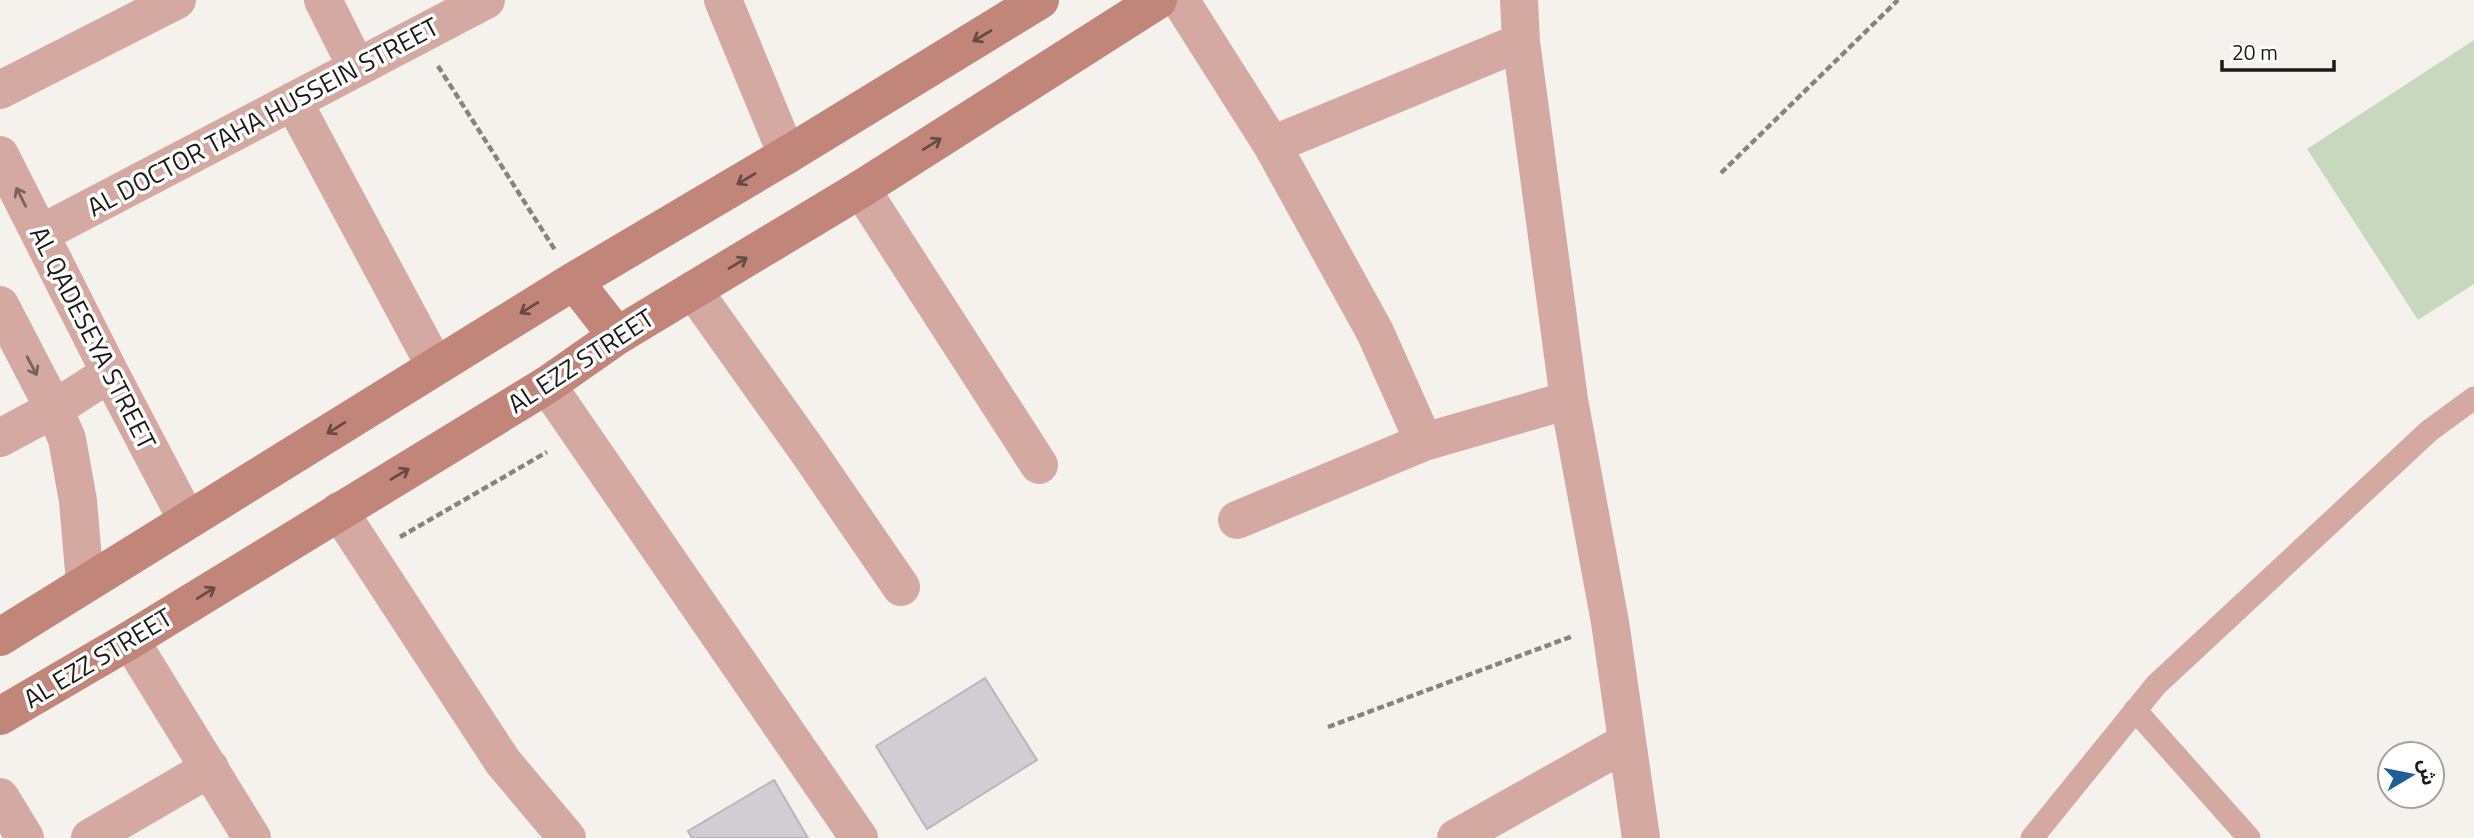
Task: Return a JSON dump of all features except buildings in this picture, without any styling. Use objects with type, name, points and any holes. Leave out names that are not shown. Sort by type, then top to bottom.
[{"type":"main road","points":[[0,636],[435,366],[1040,0]]},
{"type":"main road","name":"AL EZZ STREET","points":[[0,716],[130,640],[547,385],[617,336],[861,188],[1157,0]]},
{"type":"main road","points":[[574,281],[617,336]]},
{"type":"street","points":[[0,90],[177,0]]},
{"type":"street","points":[[323,0],[356,68]]},
{"type":"street","name":"AL DOCTOR TAHA HUSSEIN STREET","points":[[40,234],[486,0]]},
{"type":"street","points":[[723,0],[787,155]]},
{"type":"street","points":[[1180,0],[1272,145],[1376,332],[1424,442]]},
{"type":"street","points":[[1519,0],[1521,42],[1569,400],[1610,622],[1641,838]]},
{"type":"street","points":[[1272,145],[1521,42]]},
{"type":"street","points":[[293,101],[435,366]]},
{"type":"street","name":"AL QADESEYA STREET","points":[[0,155],[187,520]]},
{"type":"street","points":[[861,188],[1039,465]]},
{"type":"street","points":[[693,290],[901,587]]},
{"type":"street","points":[[0,305],[67,439],[78,500],[85,583]]},
{"type":"street","points":[[0,438],[54,409],[110,373]]},
{"type":"street","points":[[547,385],[859,838]]},
{"type":"street","points":[[1237,520],[1424,442],[1569,400]]},
{"type":"street","points":[[339,511],[503,762],[567,838]]},
{"type":"street","points":[[130,640],[252,838]]},
{"type":"street","points":[[1456,838],[1627,742]]},
{"type":"street","points":[[90,838],[210,768]]},
{"type":"street","points":[[0,797],[25,838]]},
{"type":"lane","points":[[2032,838],[2156,685],[2419,440],[2474,398]]},
{"type":"lane","points":[[2135,710],[2249,838]]},
{"type":"path","points":[[1721,173],[1898,0]]},
{"type":"path","points":[[418,35],[574,281]]},
{"type":"path","points":[[369,555],[581,432]]},
{"type":"path","points":[[1328,727],[1610,622]]},
{"type":"green space","points":[[2474,40],[2474,284],[2418,320],[2307,149]]}]
